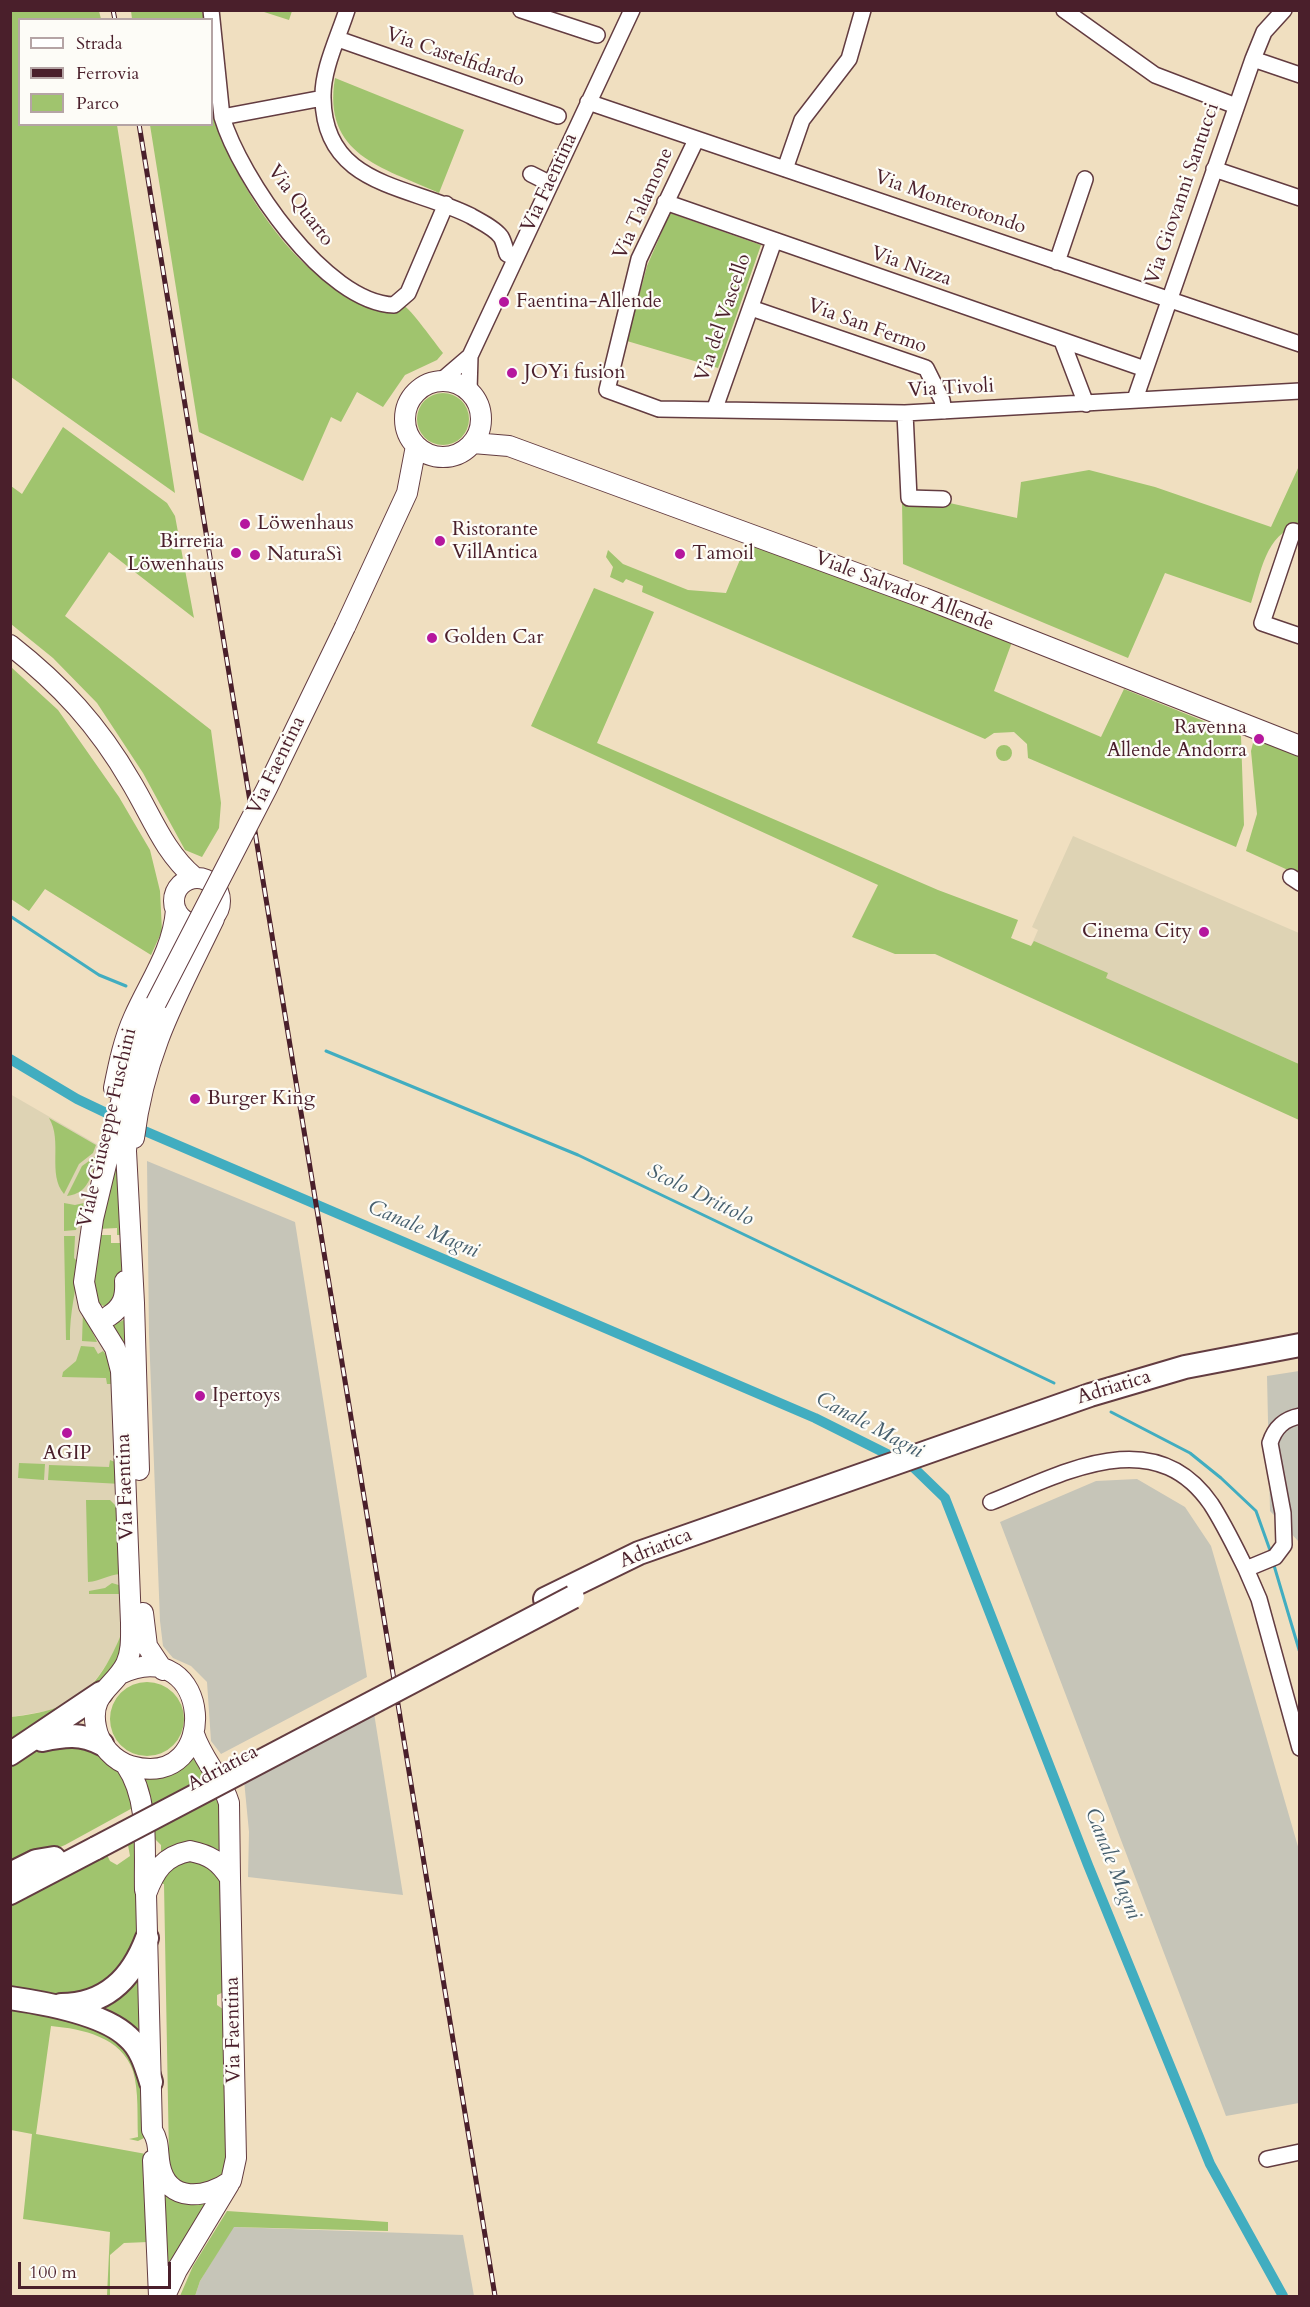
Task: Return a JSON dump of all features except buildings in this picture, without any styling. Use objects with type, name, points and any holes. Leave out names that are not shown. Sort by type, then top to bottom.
[{"type":"highway","name":"Adriatica","points":[[55,1864],[573,1597],[669,1554],[976,1441],[1090,1395],[1185,1367],[1299,1345]]},
{"type":"highway","name":"Adriatica","points":[[976,1441],[1201,1375],[1299,1357]]},
{"type":"highway","points":[[10,1754],[32,1742],[101,1693]]},
{"type":"highway","points":[[32,1742],[69,1734],[82,1735],[102,1744]]},
{"type":"highway","points":[[10,1874],[36,1861],[55,1864]]},
{"type":"highway","points":[[10,1880],[55,1864]]},
{"type":"highway","points":[[10,1893],[55,1864]]},
{"type":"highway","points":[[10,1900],[31,1888],[55,1864]]},
{"type":"highway","points":[[48,2004],[79,2004],[108,1994],[130,1973],[147,1938]]},
{"type":"highway","points":[[15,1997],[98,2019],[128,2037],[141,2055],[151,2082]]},
{"type":"main road","points":[[442,380],[461,385],[469,391],[480,408],[481,418],[479,431],[473,443],[463,451],[451,456],[438,457],[416,446],[408,435],[406,410],[419,389],[442,380]]},
{"type":"main road","name":"Viale Salvador Allende","points":[[481,418],[495,436],[509,446]]},
{"type":"main road","name":"Viale Salvador Allende","points":[[473,443],[509,446],[924,598],[1298,746]]},
{"type":"main road","name":"Via Faentina","points":[[163,1670],[147,1646],[144,1629],[130,1206],[120,1143],[125,1100],[142,1036],[156,1003],[267,788],[345,627],[407,493],[416,446]]},
{"type":"main road","name":"Via Faentina","points":[[407,493],[438,457]]},
{"type":"main road","name":"Viale Giuseppe Fuschini","points":[[10,645],[52,678],[75,703],[130,780],[162,840],[181,866],[194,877]]},
{"type":"main road","name":"Viale Giuseppe Fuschini","points":[[125,1100],[124,1045],[133,1018],[170,945],[176,901],[162,840]]},
{"type":"main road","points":[[194,877],[214,884],[219,892],[220,902],[214,919],[201,924],[194,924],[182,918],[176,901],[182,882],[194,877]]},
{"type":"main road","name":"Viale Giuseppe Fuschini","points":[[125,1100],[147,1066],[165,1019],[214,919]]},
{"type":"main road","name":"Viale Giuseppe Fuschini","points":[[84,1282],[82,1252],[86,1211],[120,1143]]},
{"type":"main road","points":[[109,1316],[120,1307],[125,1298],[126,1269],[132,1259]]},
{"type":"main road","name":"Via Faentina","points":[[84,1282],[89,1306],[115,1348],[123,1386],[131,1641],[127,1663],[120,1674]]},
{"type":"main road","points":[[89,1306],[109,1316],[124,1312],[134,1303]]},
{"type":"main road","points":[[138,1667],[163,1670],[179,1679],[193,1698],[196,1716],[194,1734],[178,1757],[166,1764],[153,1768],[126,1765],[112,1756],[102,1744],[96,1727],[95,1710],[101,1693],[120,1674],[138,1667]]},
{"type":"main road","name":"Via Faentina","points":[[165,2296],[177,2270],[231,2181],[236,2158],[229,1803],[226,1793],[203,1758],[194,1734]]},
{"type":"main road","points":[[126,1765],[139,1791],[141,1803],[159,2296]]},
{"type":"main road","points":[[146,1894],[161,1864],[176,1854],[190,1851],[213,1858],[230,1878]]},
{"type":"main road","points":[[152,2130],[159,2141],[160,2167],[167,2181],[180,2192],[193,2196],[207,2194],[231,2181]]},
{"type":"street","points":[[347,10],[324,81],[326,126],[337,153],[376,182],[446,204],[500,235],[507,254],[515,258]]},
{"type":"street","points":[[521,10],[597,35]]},
{"type":"street","name":"Via Faentina","points":[[469,391],[470,356],[549,183],[632,10]]},
{"type":"street","points":[[785,169],[802,120],[849,59],[863,10]]},
{"type":"street","points":[[1064,10],[1155,75],[1236,106]]},
{"type":"street","name":"Via Giovanni Santucci","points":[[1135,399],[1253,59],[1264,32],[1284,10]]},
{"type":"street","name":"Via Quarto","points":[[213,29],[222,117],[227,131],[249,173],[299,246],[332,278],[380,305],[394,305],[408,293],[446,204]]},
{"type":"street","name":"Via Castelfidardo","points":[[338,39],[558,116]]},
{"type":"street","points":[[1253,59],[1299,75]]},
{"type":"street","points":[[222,117],[323,98]]},
{"type":"street","name":"Via Monterotondo","points":[[588,102],[1299,344]]},
{"type":"street","name":"Via Talamone","points":[[606,390],[639,259],[696,140]]},
{"type":"street","points":[[1214,168],[1299,198]]},
{"type":"street","points":[[531,174],[549,183]]},
{"type":"street","points":[[1057,262],[1085,179]]},
{"type":"street","name":"Via Nizza","points":[[665,202],[1145,369]]},
{"type":"street","name":"Via del Vascello","points":[[715,408],[774,241]]},
{"type":"street","name":"Via San Fermo","points":[[751,308],[926,368],[942,400],[944,411]]},
{"type":"street","points":[[1062,341],[1086,404]]},
{"type":"street","name":"Via Faentina","points":[[442,380],[470,356]]},
{"type":"street","name":"Via Tivoli","points":[[606,390],[659,409],[715,408],[905,413],[1299,391]]},
{"type":"street","points":[[905,413],[909,498],[943,499]]},
{"type":"street","points":[[1299,533],[1293,531],[1262,623],[1299,636]]},
{"type":"street","points":[[1246,1569],[1263,1563],[1279,1553],[1286,1534],[1270,1443],[1274,1432],[1287,1419],[1299,1416]]},
{"type":"street","points":[[991,1502],[1095,1461],[1134,1459],[1164,1466],[1185,1478],[1210,1503],[1246,1569],[1259,1599],[1299,1748]]},
{"type":"street","points":[[1267,2160],[1299,2152]]},
{"type":"shaded area","points":[[1073,836],[1299,933],[1299,1064],[1031,946],[1038,930],[1032,927]]},
{"type":"shaded area","points":[[10,1094],[100,1146],[89,1184],[78,1248],[82,1305],[108,1345],[119,1383],[125,1625],[113,1655],[97,1678],[79,1697],[58,1709],[11,1717]]},
{"type":"shaded area","points":[[147,1161],[295,1222],[367,1677],[221,1754],[211,1741],[207,1682],[191,1666],[173,1658],[163,1646],[160,1621],[149,1334]]},
{"type":"shaded area","points":[[1299,1371],[1299,1542],[1270,1511],[1267,1376]]},
{"type":"shaded area","points":[[1137,1479],[1185,1507],[1211,1546],[1299,1850],[1299,2103],[1226,2116],[1000,1522],[1096,1481]]},
{"type":"shaded area","points":[[374,1713],[403,1895],[248,1877],[249,1832],[244,1780]]},
{"type":"shaded area","points":[[233,2227],[463,2235],[474,2296],[195,2296],[200,2281]]},
{"type":"green space","points":[[11,10],[99,11],[101,18],[18,18],[18,126],[117,126],[175,493],[11,377]]},
{"type":"green space","points":[[131,11],[202,11],[204,18],[132,18]]},
{"type":"green space","points":[[261,11],[292,11],[289,20]]},
{"type":"green space","points":[[335,78],[464,130],[439,193],[378,165],[361,155],[347,141],[338,125],[333,104]]},
{"type":"green space","points":[[213,101],[226,147],[239,175],[274,230],[295,254],[315,273],[336,287],[386,298],[402,304],[417,319],[443,353],[437,360],[405,375],[383,407],[357,392],[341,422],[331,417],[303,481],[199,432],[150,126],[213,126]]},
{"type":"green space","points":[[670,213],[761,245],[718,368],[627,341],[647,266]]},
{"type":"green space","points":[[438,393],[448,393],[462,400],[469,419],[462,438],[448,445],[438,445],[428,441],[421,434],[417,424],[417,414],[421,404],[428,397]]},
{"type":"green space","points":[[63,427],[167,503],[175,516],[194,618],[109,552],[65,616],[211,730],[221,803],[219,828],[202,857],[185,850],[143,773],[97,703],[53,658],[11,624],[11,486],[22,494]]},
{"type":"green space","points":[[1299,466],[1299,525],[1279,537],[1272,546],[1266,556],[1251,603],[1165,573],[1128,658],[903,564],[902,501],[945,502],[1017,518],[1021,482],[1089,470],[1155,487],[1271,527]]},
{"type":"green space","points":[[747,543],[1012,642],[994,691],[1101,737],[1124,689],[1241,736],[1244,825],[1236,847],[1028,758],[1027,744],[1014,732],[994,733],[985,739],[642,592],[643,586],[626,579],[623,583],[610,577],[613,567],[606,557],[608,550],[623,564],[688,590],[726,593]]},
{"type":"green space","points":[[594,588],[654,612],[597,743],[938,890],[1018,920],[1011,938],[1031,946],[1034,941],[1108,973],[1106,978],[1299,1064],[1299,1120],[935,954],[895,954],[852,937],[878,885],[531,726]]},
{"type":"green space","points":[[11,667],[58,710],[119,797],[150,850],[160,891],[162,931],[151,955],[45,889],[29,911],[11,899]]},
{"type":"green space","points":[[1254,739],[1299,756],[1299,875],[1246,851],[1257,814],[1251,751]]},
{"type":"green space","points":[[1001,745],[1007,745],[1012,753],[1010,759],[1001,761],[996,756],[996,750]]},
{"type":"green space","points":[[49,1118],[96,1145],[93,1153],[79,1164],[64,1194],[56,1177],[55,1137]]},
{"type":"green space","points":[[116,1152],[123,1235],[117,1235],[117,1228],[98,1229]]},
{"type":"green space","points":[[96,1156],[91,1176],[85,1187],[67,1196],[82,1166]]},
{"type":"green space","points":[[64,1203],[75,1205],[84,1203],[76,1230],[64,1231]]},
{"type":"green space","points":[[97,1235],[111,1235],[111,1243],[121,1243],[122,1286],[111,1308],[97,1304],[93,1289]]},
{"type":"green space","points":[[64,1236],[75,1236],[74,1258],[78,1262],[70,1340],[66,1340]]},
{"type":"green space","points":[[83,1311],[97,1342],[82,1341]]},
{"type":"green space","points":[[128,1317],[129,1370],[107,1322],[120,1322]]},
{"type":"green space","points":[[81,1346],[94,1347],[98,1354],[103,1351],[114,1365],[114,1384],[107,1384],[106,1378],[62,1377],[63,1372],[76,1361]]},
{"type":"green space","points":[[110,1460],[115,1462],[121,1484],[48,1480],[49,1465],[109,1467]]},
{"type":"green space","points":[[19,1463],[45,1464],[44,1480],[18,1478]]},
{"type":"green space","points":[[86,1500],[110,1500],[118,1508],[121,1574],[88,1582]]},
{"type":"green space","points":[[112,1583],[122,1586],[125,1594],[89,1594],[89,1591],[105,1588]]},
{"type":"green space","points":[[125,1625],[123,1656],[91,1693],[11,1745],[11,1717],[54,1709],[84,1692],[106,1665]]},
{"type":"green space","points":[[140,1682],[154,1682],[168,1688],[178,1698],[184,1712],[184,1726],[178,1740],[168,1750],[154,1756],[140,1756],[126,1750],[116,1740],[110,1726],[110,1712],[116,1698],[126,1688]]},
{"type":"green space","points":[[82,1741],[124,1771],[138,1805],[65,1845],[11,1868],[11,1760],[39,1746]]},
{"type":"green space","points":[[192,1750],[221,1797],[223,1860],[161,1857],[161,1845],[151,1835],[151,1807],[144,1774]]},
{"type":"green space","points":[[131,1842],[136,1843],[140,1936],[127,1970],[76,1999],[11,1989],[10,1905],[106,1853],[110,1861],[117,1865],[130,1856],[128,1845]]},
{"type":"green space","points":[[188,1856],[221,1874],[226,1991],[217,1995],[217,2005],[227,2012],[230,2160],[225,2176],[204,2190],[173,2180],[165,2158],[169,2157],[164,1884],[158,1883],[162,1873]]},
{"type":"green space","points":[[141,1975],[144,2039],[97,2009]]},
{"type":"green space","points":[[10,2004],[88,2020],[136,2056],[144,2099],[144,2138],[138,2141],[129,2139],[138,2137],[138,2113],[135,2079],[127,2059],[120,2050],[100,2037],[51,2026],[36,2134],[146,2154],[148,2242],[124,2243],[110,2255],[110,2296],[107,2296],[110,2232],[23,2219],[32,2134],[11,2130]]},
{"type":"green space","points":[[161,2182],[215,2197],[164,2283]]},
{"type":"green space","points":[[227,2211],[388,2222],[388,2231],[234,2227],[200,2281],[195,2296],[180,2296],[193,2266]]},
{"type":"waterway","name":"Scolo Drittolo","points":[[10,916],[99,975],[126,986]]},
{"type":"waterway","name":"Scolo Drittolo","points":[[326,1051],[578,1155],[1054,1383]]},
{"type":"waterway","name":"Canale Magni","points":[[10,1059],[77,1099],[119,1119]]},
{"type":"waterway","name":"Canale Magni","points":[[133,1126],[815,1418],[913,1467],[945,1498],[1088,1865],[1210,2164],[1283,2296]]},
{"type":"waterway","name":"Scolo Drittolo","points":[[1111,1412],[1190,1453],[1221,1478],[1256,1511],[1271,1553]]},
{"type":"waterway","name":"Scolo Drittolo","points":[[1273,1562],[1300,1653]]},
{"type":"railway","points":[[113,10],[115,18]]},
{"type":"railway","points":[[139,126],[495,2296]]},
{"type":"place","name":"Faentina-Allende","points":[[504,302]]},
{"type":"place","name":"JOYi fusion","points":[[512,373]]},
{"type":"place","name":"Löwenhaus","points":[[245,524]]},
{"type":"place","name":"Ristorante VillAntica","points":[[440,541]]},
{"type":"place","name":"Birreria Löwenhaus","points":[[236,553]]},
{"type":"place","name":"Tamoil","points":[[680,554]]},
{"type":"place","name":"NaturaSì","points":[[255,555]]},
{"type":"place","name":"Golden Car","points":[[432,638]]},
{"type":"place","name":"Ravenna Allende Andorra","points":[[1259,739]]},
{"type":"place","name":"Cinema City","points":[[1204,932]]},
{"type":"place","name":"Burger King","points":[[195,1099]]},
{"type":"place","name":"Ipertoys","points":[[200,1396]]},
{"type":"place","name":"AGIP","points":[[67,1433]]}]
